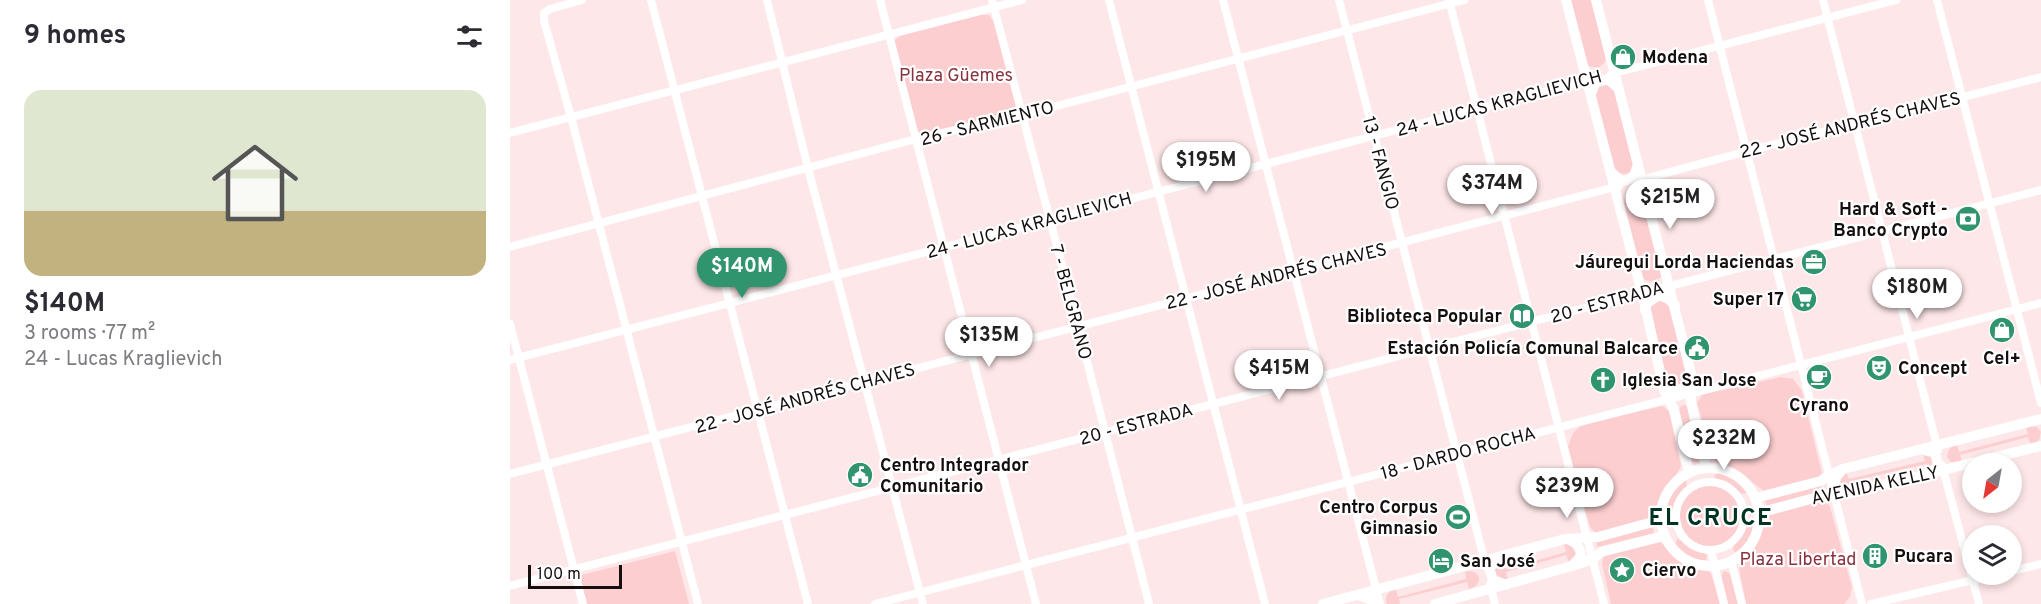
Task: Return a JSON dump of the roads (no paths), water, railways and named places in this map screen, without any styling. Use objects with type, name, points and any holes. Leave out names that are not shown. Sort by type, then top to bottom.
[{"type":"main road","points":[[1566,0],[1667,399],[1674,410],[1689,472]]},
{"type":"main road","points":[[1596,0],[1692,377],[1690,393],[1706,467]]},
{"type":"main road","points":[[1591,96],[1595,83],[1601,80],[1608,79],[1619,90]]},
{"type":"main road","points":[[1611,172],[1621,181],[1627,181],[1633,177],[1638,164]]},
{"type":"main road","points":[[1645,310],[1651,298],[1659,295],[1675,305]]},
{"type":"main road","points":[[1663,381],[1670,388],[1679,390],[1687,386],[1692,377]]},
{"type":"main road","name":"AVENIDA KELLY","points":[[1755,498],[1821,481],[1843,469],[2041,418]]},
{"type":"main road","name":"AVENIDA KELLY","points":[[1759,513],[1825,495],[1850,493],[2041,446]]},
{"type":"main road","points":[[1922,450],[1935,453],[1938,459],[1935,471],[1928,474]]},
{"type":"main road","points":[[1706,467],[1722,469],[1739,477],[1748,485],[1759,513],[1759,523],[1752,543],[1746,551],[1731,561],[1714,566],[1699,565],[1680,556],[1672,549],[1664,536],[1660,520],[1663,500],[1674,482],[1689,472],[1706,467]]},
{"type":"main road","points":[[1843,469],[1836,477],[1835,484],[1842,492],[1850,493]]},
{"type":"main road","points":[[1323,604],[1565,539],[1598,537],[1660,520]]},
{"type":"main road","points":[[1435,604],[1492,590],[1572,566],[1593,558],[1601,552],[1664,536]]},
{"type":"main road","points":[[1565,539],[1577,544],[1581,549],[1581,556],[1572,566]]},
{"type":"main road","points":[[1500,558],[1489,568],[1490,575],[1493,580],[1506,585]]},
{"type":"main road","points":[[1358,595],[1371,600],[1374,604]]},
{"type":"street","points":[[582,0],[550,9],[544,14],[544,21],[572,117],[698,604]]},
{"type":"street","points":[[651,0],[807,604]]},
{"type":"street","points":[[767,0],[808,168],[923,604]]},
{"type":"street","points":[[880,0],[1036,604]]},
{"type":"street","points":[[510,133],[889,34],[993,4],[1022,0]]},
{"type":"street","points":[[1109,0],[1264,604]]},
{"type":"street","points":[[1223,0],[1380,604]]},
{"type":"street","name":"13 - FANGIO","points":[[1339,0],[1495,604]]},
{"type":"street","name":"26 - SARMIENTO","points":[[510,248],[808,168],[1464,0]]},
{"type":"street","points":[[1708,0],[1862,604]]},
{"type":"street","points":[[1823,0],[1962,539]]},
{"type":"street","name":"24 - LUCAS KRAGLIEVICH","points":[[514,359],[1896,0]]},
{"type":"street","points":[[1937,0],[2041,403]]},
{"type":"street","points":[[1450,2],[1604,604]]},
{"type":"street","name":"7 - BELGRANO","points":[[993,4],[1149,604]]},
{"type":"street","name":"22 - JOSÉ ANDRÉS CHAVES","points":[[510,474],[1402,243],[1747,151],[1856,126],[2041,77]]},
{"type":"street","name":"20 - ESTRADA","points":[[510,586],[2041,190]]},
{"type":"street","name":"18 - DARDO ROCHA","points":[[875,604],[2041,303]]},
{"type":"street","points":[[510,324],[514,359],[548,465],[583,604]]},
{"type":"street","points":[[1706,467],[1709,482]]},
{"type":"street","points":[[1709,482],[1724,485],[1732,490],[1739,498],[1744,516],[1738,536],[1722,548],[1711,550],[1700,549],[1684,539],[1679,532],[1675,516],[1677,504],[1683,494],[1698,484],[1709,482]]},
{"type":"street","name":"AVENIDA KELLY","points":[[1744,516],[1759,513]]},
{"type":"street","points":[[1660,520],[1675,516]]},
{"type":"street","points":[[1711,550],[1724,604]]},
{"type":"street","points":[[1731,561],[1742,604]]},
{"type":"street","points":[[2022,569],[2041,564]]},
{"type":"street","points":[[1871,604],[1962,583]]},
{"type":"street","points":[[1974,585],[1979,604]]},
{"type":"place","name":"Modena","points":[[1623,57]]},
{"type":"place","name":"Hard & Soft - Banco Crypto","points":[[1968,219]]},
{"type":"place","name":"Jáuregui Lorda Haciendas","points":[[1814,262]]},
{"type":"place","name":"Super 17","points":[[1804,299]]},
{"type":"place","name":"Biblioteca Popular","points":[[1522,316]]},
{"type":"place","name":"Cel+","points":[[2002,330]]},
{"type":"place","name":"Estación Policía Comunal Balcarce","points":[[1697,348]]},
{"type":"place","name":"Concept","points":[[1879,368]]},
{"type":"place","name":"Cyrano","points":[[1819,377]]},
{"type":"place","name":"Iglesia San Jose","points":[[1603,380]]},
{"type":"place","name":"Centro Integrador Comunitario","points":[[860,475]]},
{"type":"place","name":"Centro Corpus Gimnasio","points":[[1458,517]]},
{"type":"place","name":"Pucara","points":[[1875,556]]},
{"type":"place","name":"San José","points":[[1441,561]]},
{"type":"place","name":"Ciervo","points":[[1622,570]]},
{"type":"district","name":"EL CRUCE","points":[[1711,517]]},
{"type":"park label","name":"Plaza Güemes","points":[[956,75]]},
{"type":"park label","name":"Plaza Libertad","points":[[1798,559]]}]
